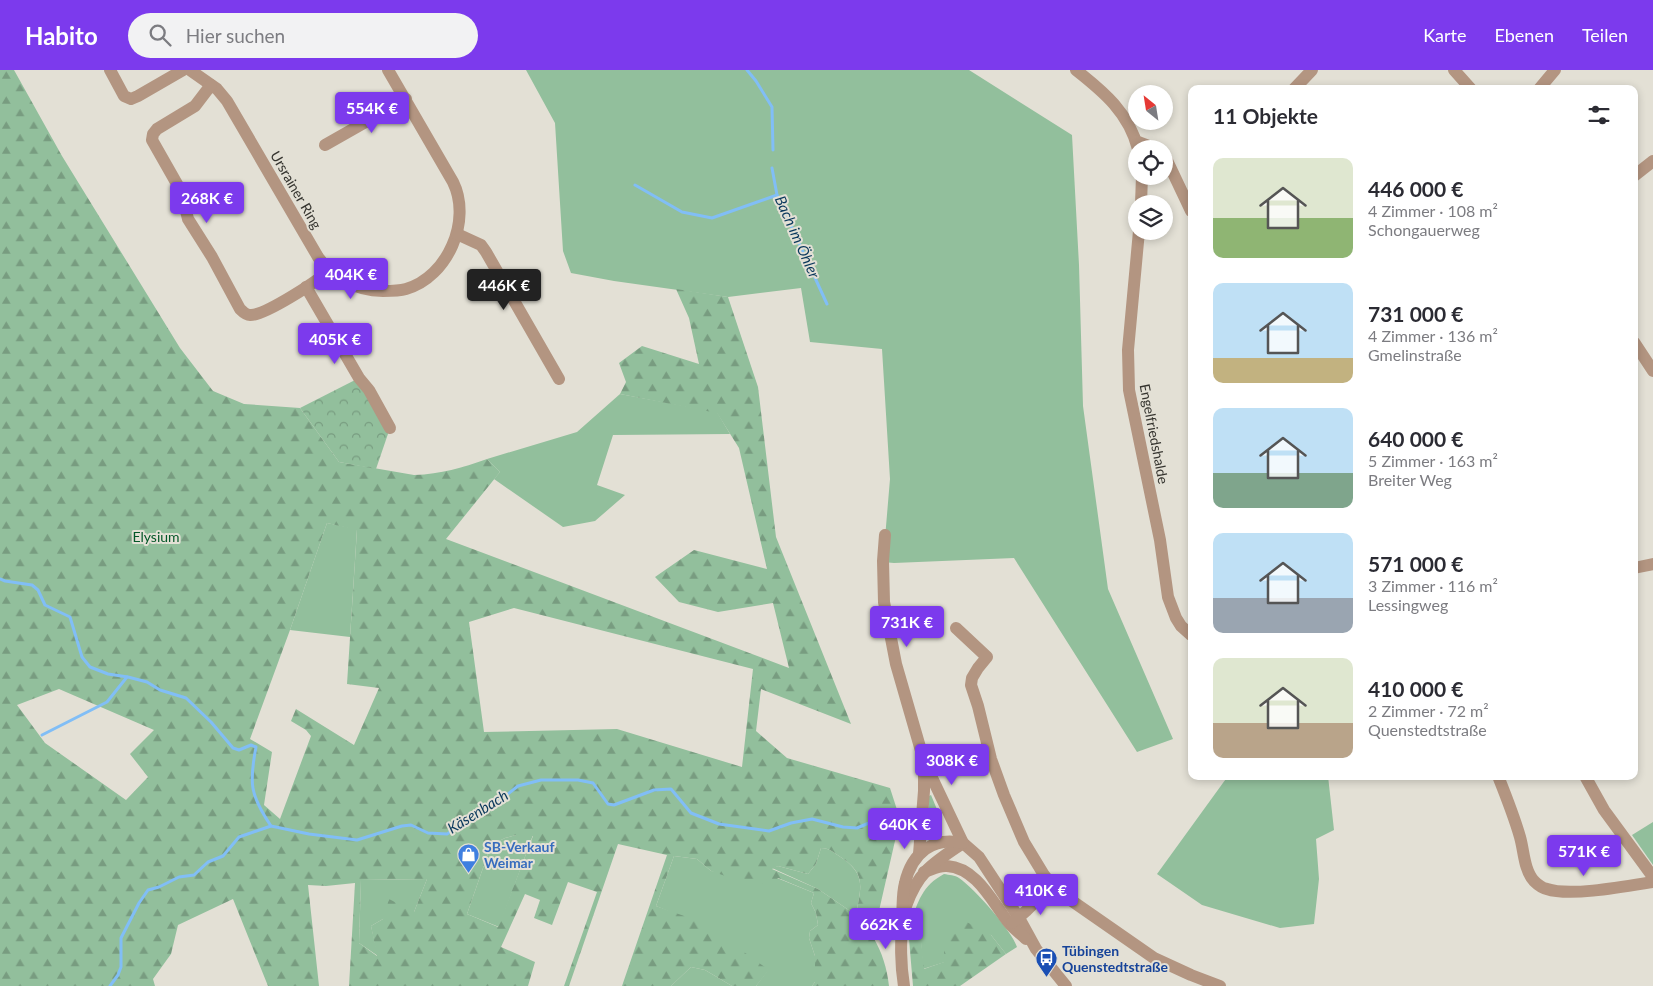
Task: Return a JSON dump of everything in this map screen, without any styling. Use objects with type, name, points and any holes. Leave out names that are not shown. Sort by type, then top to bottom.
[{"type":"street","points":[[110,70],[124,96],[131,99],[183,70]]},
{"type":"street","name":"Ursrainer Ring","points":[[190,70],[217,89],[227,101],[328,271],[343,282],[360,288],[385,291],[407,289],[425,280],[441,264],[457,234],[460,214],[456,187],[388,70]]},
{"type":"street","points":[[1076,70],[1102,90],[1119,109],[1130,125],[1135,140]]},
{"type":"street","points":[[1298,85],[1312,70]]},
{"type":"street","points":[[1454,70],[1467,85]]},
{"type":"street","points":[[1542,85],[1555,70]]},
{"type":"street","points":[[211,86],[195,106],[157,129],[153,134],[152,140],[181,191],[188,219],[240,309],[244,313],[251,315],[266,311],[306,287],[328,271]]},
{"type":"street","points":[[325,145],[406,99]]},
{"type":"street","points":[[1638,173],[1653,161]]},
{"type":"street","points":[[1173,167],[1187,188]]},
{"type":"street","points":[[457,234],[481,245],[486,252],[559,379]]},
{"type":"street","name":"Engelfriedshalde","points":[[1138,240],[1128,358],[1129,390],[1160,540],[1168,596],[1176,618],[1188,632]]},
{"type":"street","points":[[306,287],[390,428]]},
{"type":"street","points":[[1638,349],[1653,372]]},
{"type":"street","points":[[1645,360],[1653,380]]},
{"type":"street","points":[[886,535],[883,561],[884,602],[896,664],[924,761],[963,843],[979,857],[1015,921],[1066,986]]},
{"type":"street","points":[[1638,567],[1653,564]]},
{"type":"street","points":[[956,628],[987,657],[972,678],[971,685],[991,759],[1013,818],[1036,864],[1052,886],[1154,958],[1220,986]]},
{"type":"street","points":[[919,854],[924,791],[924,761]]},
{"type":"street","points":[[1500,780],[1514,816],[1527,866],[1533,879],[1541,887],[1547,890],[1573,891],[1653,882]]},
{"type":"street","points":[[1587,780],[1604,810],[1653,877]]},
{"type":"street","points":[[904,986],[900,949],[904,884],[912,864],[928,846],[953,840],[963,843]]},
{"type":"street","points":[[902,917],[914,888],[924,872],[936,861],[963,843]]},
{"type":"street","points":[[924,872],[945,866],[959,868],[974,878],[987,894],[1015,921]]},
{"type":"street","points":[[1015,921],[1052,886]]},
{"type":"green space","name":"Elysium","points":[[0,70],[14,70],[62,156],[180,348],[213,391],[244,404],[300,408],[339,462],[414,475],[451,470],[487,459],[500,472],[446,539],[789,668],[773,603],[718,612],[679,602],[655,577],[694,550],[767,569],[739,448],[717,413],[620,394],[626,382],[619,363],[642,346],[699,364],[689,318],[676,289],[728,297],[758,387],[776,537],[851,724],[761,689],[756,731],[787,758],[890,788],[900,819],[873,937],[884,960],[889,986],[812,986],[815,982],[815,956],[809,938],[810,931],[818,925],[816,913],[811,903],[814,893],[778,878],[770,885],[731,878],[711,871],[697,859],[674,856],[656,906],[704,923],[769,970],[756,986],[732,986],[705,970],[691,967],[671,986],[622,986],[667,855],[618,844],[569,986],[564,986],[597,892],[568,882],[552,925],[534,918],[540,900],[525,894],[501,947],[535,962],[528,986],[349,986],[355,883],[326,886],[308,885],[319,986],[268,986],[233,899],[178,925],[171,954],[153,979],[155,986],[0,986]],"holes":[[[327,523],[357,530],[347,684],[379,688],[354,745],[296,709],[291,721],[306,730],[311,736],[280,819],[264,805],[272,752],[250,739]],[[514,608],[753,669],[742,767],[617,729],[484,732],[469,622]],[[59,689],[154,730],[130,754],[148,777],[126,800],[45,743],[17,705]],[[516,835],[533,836],[498,927],[467,914],[491,845]],[[821,848],[831,850],[848,863],[854,869],[860,881],[856,915],[818,889],[772,869],[778,866],[808,874],[816,864]],[[427,879],[414,912],[389,899],[383,919],[371,926],[377,956],[359,943],[361,880]]]},
{"type":"green space","points":[[526,70],[969,70],[1072,135],[1079,265],[1083,406],[1108,589],[1173,739],[1137,752],[1014,558],[883,562],[890,479],[882,349],[810,342],[801,288],[728,297],[571,273],[563,251],[555,123]]},
{"type":"green space","points":[[359,378],[390,428],[376,469],[339,462],[300,408]]},
{"type":"green space","points":[[620,394],[717,412],[730,434],[613,435],[597,485],[625,495],[595,521],[563,527],[494,479],[500,472],[487,459],[577,432]]},
{"type":"green space","points":[[327,523],[357,529],[350,637],[290,630]]},
{"type":"green space","points":[[1225,780],[1328,780],[1334,830],[1316,839],[1319,879],[1314,924],[1280,928],[1202,905],[1157,874]]},
{"type":"green space","points":[[931,795],[941,819],[928,819],[929,796]]},
{"type":"green space","points":[[1653,822],[1653,865],[1632,835]]},
{"type":"green space","points":[[516,835],[533,835],[499,927],[467,914],[491,845]]},
{"type":"green space","points":[[821,848],[831,850],[848,863],[858,875],[860,889],[856,915],[818,889],[772,868],[778,866],[808,874],[816,864]]},
{"type":"green space","points":[[674,856],[697,859],[711,871],[777,878],[814,893],[811,903],[816,913],[818,925],[810,931],[809,938],[815,956],[815,982],[812,986],[756,986],[768,970],[673,913],[656,906]]},
{"type":"green space","points":[[944,874],[957,877],[974,891],[992,910],[1008,931],[1017,947],[1006,954],[991,935],[944,932],[945,962],[923,969],[920,929],[911,924],[922,895],[931,883]]},
{"type":"green space","points":[[427,879],[414,912],[383,919],[371,926],[378,956],[359,943],[361,880]]},
{"type":"green space","points":[[963,920],[991,935],[1006,954],[960,986],[913,986],[909,939],[911,924],[920,929],[924,969],[944,962],[944,932]]},
{"type":"green space","points":[[691,967],[705,970],[732,986],[671,986]]},
{"type":"waterway","name":"Bach im Öhler","points":[[747,70],[772,107],[773,150]]},
{"type":"waterway","name":"Bach im Öhler","points":[[772,168],[777,195],[827,304]]},
{"type":"waterway","points":[[635,185],[682,212],[712,218],[777,195]]},
{"type":"waterway","name":"Käsenbach","points":[[0,579],[32,585],[38,590],[45,605],[70,617],[82,657],[90,667],[108,674],[147,682],[160,690],[186,698],[211,722],[233,748],[239,750],[251,745],[256,747],[252,770],[253,788],[259,806],[271,826],[309,834],[357,840],[411,825],[428,833],[447,834],[499,801],[518,786],[541,780],[578,780],[593,783],[608,804],[614,805],[654,790],[671,789],[691,813],[719,824],[769,831],[791,823],[812,819],[843,827],[857,828],[893,813]]},
{"type":"waterway","points":[[42,735],[107,702],[127,677]]},
{"type":"waterway","points":[[110,986],[121,967],[121,938],[148,890],[179,877],[194,875],[208,862],[223,856],[239,837],[271,826]]},
{"type":"place","name":"SB-Verkauf Weimar","points":[[468,874]]},
{"type":"place","name":"Tübingen Quenstedtstraße","points":[[1046,978]]}]
